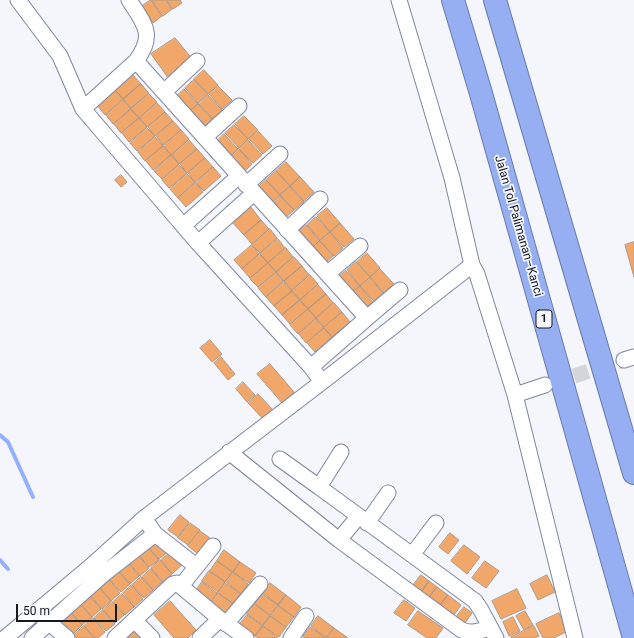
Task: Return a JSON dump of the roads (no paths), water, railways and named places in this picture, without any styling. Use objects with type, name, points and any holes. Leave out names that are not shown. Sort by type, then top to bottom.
[{"type":"highway","name":"Jalan Tol Palimanan–Kanci","points":[[453,0],[480,90],[634,638]]},
{"type":"highway","points":[[495,0],[634,473]]},
{"type":"street","points":[[18,0],[60,56],[83,109],[183,226],[322,382]]},
{"type":"street","points":[[83,109],[136,61],[142,52],[147,34],[146,27],[130,0]]},
{"type":"street","points":[[399,0],[452,178],[472,265],[477,274],[515,395],[575,638]]},
{"type":"street","points":[[136,61],[367,318]]},
{"type":"street","points":[[164,92],[198,61]]},
{"type":"street","points":[[204,137],[239,106]]},
{"type":"street","points":[[198,243],[246,185],[280,154]]},
{"type":"street","points":[[183,226],[246,185]]},
{"type":"street","points":[[287,230],[320,199]]},
{"type":"street","points":[[327,274],[360,246]]},
{"type":"street","points":[[5,638],[36,610],[91,566],[143,519],[472,265]]},
{"type":"street","points":[[310,367],[400,290]]},
{"type":"street","points":[[515,395],[545,385]]},
{"type":"street","points":[[229,452],[340,540],[465,632],[493,633],[475,601],[280,459]]},
{"type":"street","points":[[319,487],[341,452]]},
{"type":"street","points":[[340,540],[363,520],[388,493]]},
{"type":"street","points":[[143,519],[155,534],[196,566]]},
{"type":"street","points":[[412,555],[436,523]]},
{"type":"street","points":[[32,638],[48,622],[105,573],[155,534]]},
{"type":"street","points":[[181,586],[213,546]]},
{"type":"street","points":[[115,638],[173,584],[177,583],[223,622],[246,638]]},
{"type":"street","points":[[200,638],[223,622],[260,584]]},
{"type":"street","points":[[36,610],[67,638]]},
{"type":"street","points":[[291,638],[306,616]]},
{"type":"street","points":[[134,620],[152,638]]},
{"type":"waterway","points":[[0,435],[8,442],[33,497]]},
{"type":"waterway","points":[[0,560],[8,569]]},
{"type":"tunnel","points":[[552,383],[624,360]]}]
